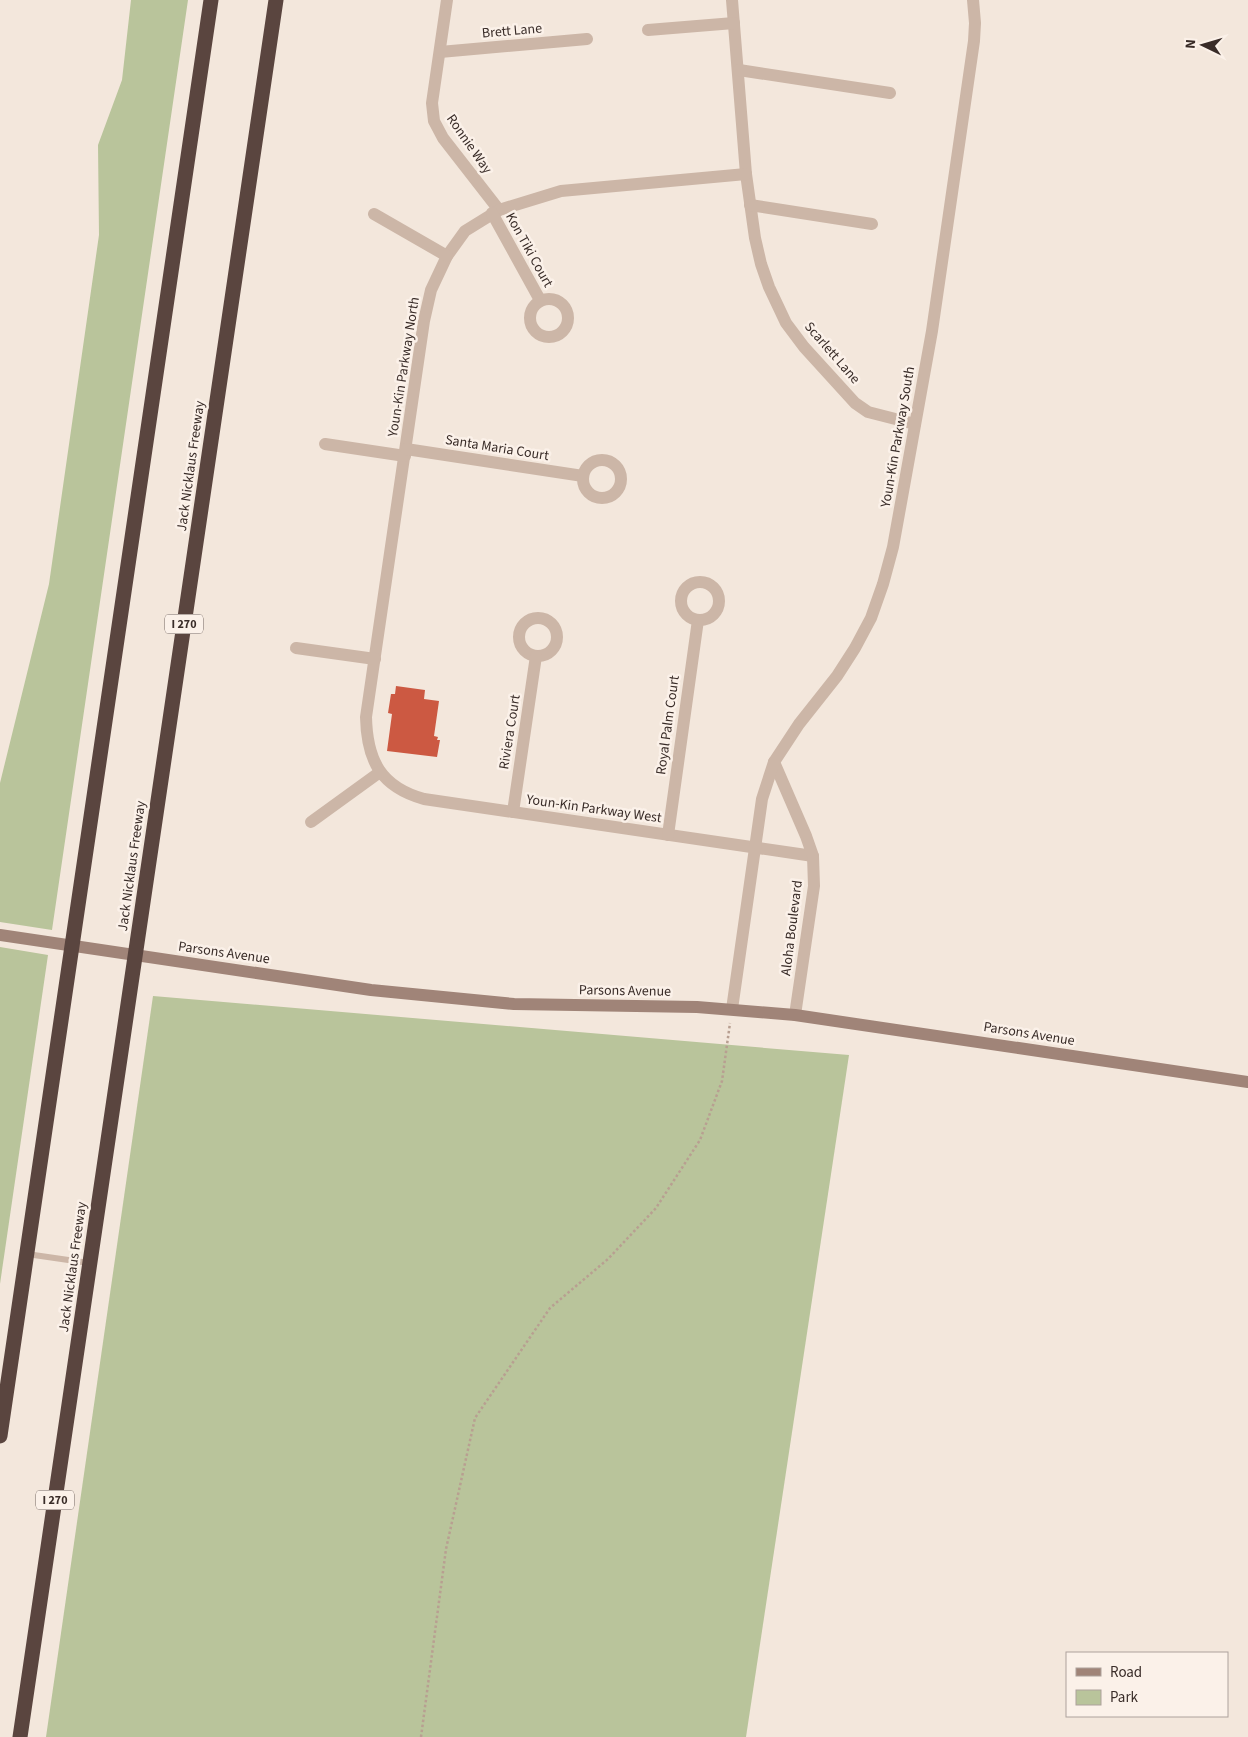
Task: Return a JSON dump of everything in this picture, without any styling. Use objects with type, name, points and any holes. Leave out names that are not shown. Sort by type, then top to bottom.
[{"type":"highway","points":[[0,1436],[210,0]]},
{"type":"highway","name":"Jack Nicklaus Freeway","points":[[20,1737],[276,0]]},
{"type":"street","name":"Ronnie Way","points":[[447,0],[432,103],[434,122],[443,138],[496,212]]},
{"type":"street","name":"Scarlett Lane","points":[[732,0],[746,174],[755,238],[769,287],[786,323],[804,347],[819,365],[862,407],[868,412],[915,424]]},
{"type":"street","name":"Youn-Kin Parkway South","points":[[755,847],[762,799],[774,762],[799,724],[837,676],[855,648],[871,618],[884,584],[893,547],[938,291],[974,41],[973,0]]},
{"type":"street","points":[[648,30],[734,23]]},
{"type":"street","name":"Brett Lane","points":[[440,52],[587,39]]},
{"type":"street","points":[[739,70],[890,93]]},
{"type":"street","name":"Youn-Kin Parkway North","points":[[380,772],[373,761],[366,732],[366,717],[420,348],[431,290],[447,256],[466,231],[496,212],[560,191],[746,174]]},
{"type":"street","points":[[750,205],[872,224]]},
{"type":"street","name":"Kon Tiki Court","points":[[496,212],[540,300]]},
{"type":"street","points":[[374,214],[447,256]]},
{"type":"street","name":"Santa Maria Court","points":[[325,444],[406,452],[583,476]]},
{"type":"street","name":"Royal Palm Court","points":[[668,835],[698,620]]},
{"type":"street","points":[[296,648],[375,659]]},
{"type":"street","name":"Riviera Court","points":[[513,812],[536,656]]},
{"type":"street","name":"Aloha Boulevard","points":[[774,762],[813,856],[814,886],[795,1015]]},
{"type":"street","points":[[311,822],[380,772]]},
{"type":"street","name":"Youn-Kin Parkway West","points":[[380,772],[399,790],[424,799],[813,856]]},
{"type":"street","points":[[732,1009],[755,847]]},
{"type":"street","name":"Parsons Avenue","points":[[5,936],[371,990],[480,1001],[732,1009],[795,1015],[1248,1082]]},
{"type":"lane","points":[[27,1254],[91,1263]]},
{"type":"path","points":[[421,1737],[446,1549],[475,1418],[550,1308],[608,1259],[656,1208],[700,1140],[722,1081],[732,1009]]},
{"type":"green space","points":[[131,0],[188,0],[52,930],[0,922],[0,783],[49,584],[99,235],[98,145],[122,80]]},
{"type":"green space","points":[[0,947],[48,955],[0,1284]]},
{"type":"green space","points":[[153,996],[849,1055],[746,1737],[46,1737]]},
{"type":"building","points":[[396,686],[425,690],[424,699],[439,701],[434,736],[438,737],[437,740],[440,740],[437,757],[387,751],[392,714],[388,713],[391,694],[395,694]]}]
